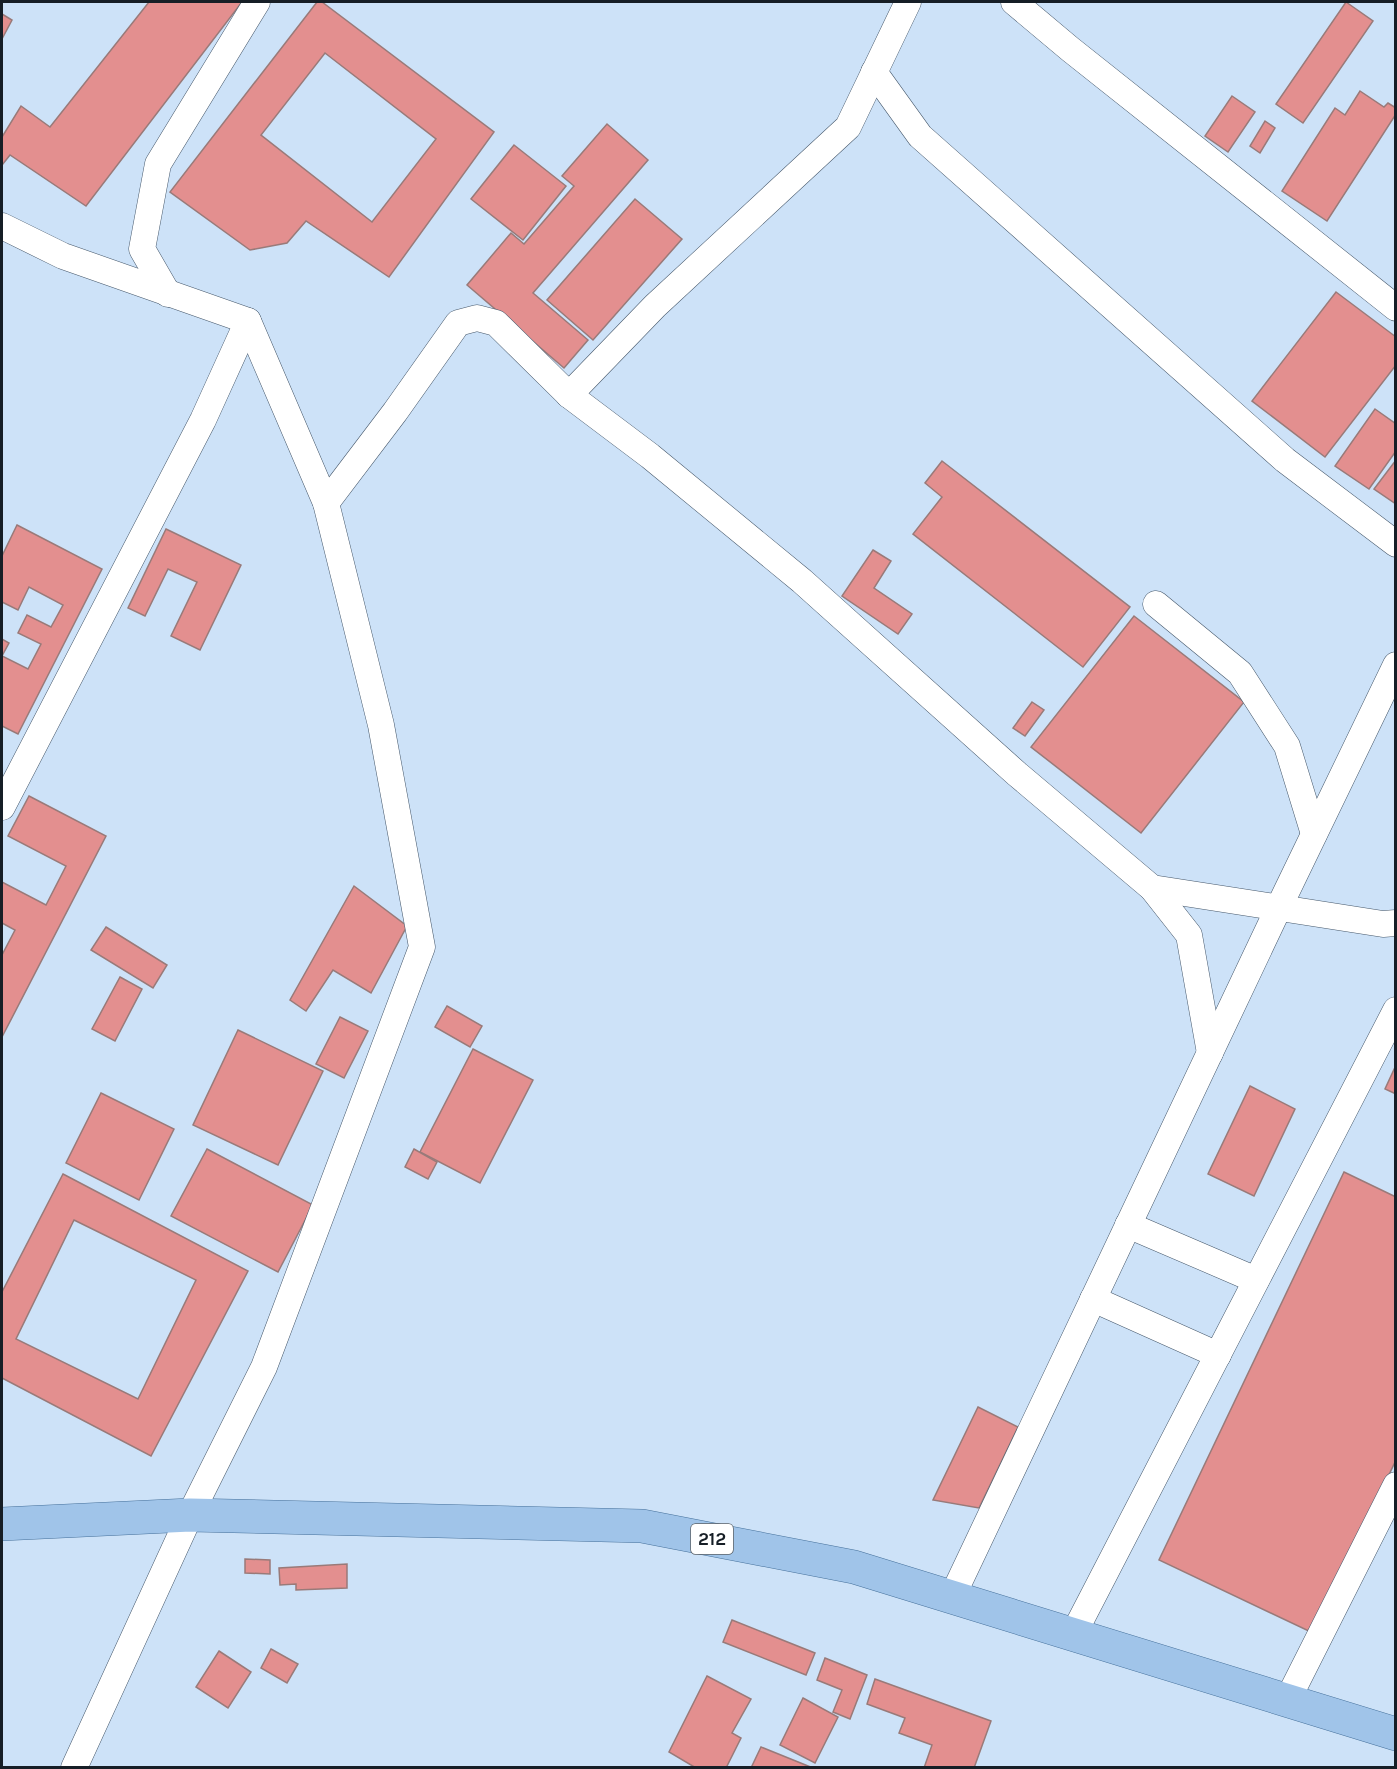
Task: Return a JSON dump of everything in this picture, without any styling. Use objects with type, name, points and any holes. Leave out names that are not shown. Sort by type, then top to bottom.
[{"type":"main road","name":"212","points":[[2,1524],[190,1515],[642,1526],[854,1567],[1395,1734]]},
{"type":"street","points":[[168,294],[142,249],[158,164],[257,2]]},
{"type":"street","points":[[569,395],[655,306],[848,127],[908,2]]},
{"type":"street","points":[[1014,2],[1395,308]]},
{"type":"street","points":[[874,72],[920,136],[1285,460],[1395,544]]},
{"type":"street","points":[[2,226],[63,256],[248,321],[326,503],[381,725],[422,947],[264,1366],[190,1515],[74,1767]]},
{"type":"street","points":[[326,503],[395,412],[458,323],[477,318],[496,323],[569,395],[650,456],[802,581],[1017,774],[1152,888],[1189,935],[1210,1053]]},
{"type":"street","points":[[2,807],[203,420],[248,321]]},
{"type":"street","points":[[1156,604],[1240,673],[1287,746],[1314,834]]},
{"type":"street","points":[[952,1597],[1395,665]]},
{"type":"street","points":[[1152,888],[1395,924]]},
{"type":"street","points":[[1073,1635],[1395,1010]]},
{"type":"street","points":[[1128,1225],[1256,1280]]},
{"type":"street","points":[[1093,1299],[1218,1354]]},
{"type":"street","points":[[1287,1701],[1395,1485]]},
{"type":"building","points":[[149,2],[242,2],[86,206],[10,155],[2,165],[2,137],[21,106],[50,127]]},
{"type":"building","points":[[317,2],[322,2],[494,132],[389,277],[306,221],[287,243],[250,250],[170,192]],"holes":[[[325,53],[436,139],[372,222],[261,135]]]},
{"type":"building","points":[[1346,2],[1373,21],[1303,123],[1276,104]]},
{"type":"building","points":[[2,14],[12,20],[2,39]]},
{"type":"building","points":[[1360,91],[1384,107],[1388,103],[1396,108],[1396,114],[1327,221],[1282,191],[1335,108],[1345,115]]},
{"type":"building","points":[[1232,96],[1255,112],[1228,152],[1205,136]]},
{"type":"building","points":[[1265,121],[1275,128],[1260,153],[1250,146]]},
{"type":"building","points":[[607,124],[648,160],[533,293],[588,340],[564,368],[467,285],[511,233],[524,244],[574,186],[562,176]]},
{"type":"building","points":[[514,145],[566,186],[523,240],[471,199]]},
{"type":"building","points":[[635,199],[682,239],[593,340],[547,300]]},
{"type":"building","points":[[1336,292],[1396,337],[1396,365],[1325,457],[1252,401]]},
{"type":"building","points":[[1375,409],[1396,424],[1396,451],[1369,489],[1335,466]]},
{"type":"building","points":[[1396,460],[1396,504],[1374,489]]},
{"type":"building","points":[[942,461],[1130,607],[1083,667],[913,534],[942,497],[925,483]]},
{"type":"building","points":[[17,525],[102,569],[18,734],[2,726],[2,656],[28,669],[41,644],[18,633],[27,615],[51,627],[63,605],[29,587],[18,610],[2,602],[2,556]]},
{"type":"building","points":[[166,529],[241,565],[200,650],[171,636],[197,582],[168,569],[145,616],[128,608]]},
{"type":"building","points":[[873,550],[891,561],[874,588],[912,614],[898,634],[842,596]]},
{"type":"building","points":[[1134,616],[1244,702],[1141,833],[1031,747]]},
{"type":"building","points":[[2,639],[9,643],[2,656]]},
{"type":"building","points":[[1032,702],[1044,710],[1025,736],[1013,728]]},
{"type":"building","points":[[29,796],[106,836],[2,1037],[2,955],[15,930],[2,923],[2,882],[46,905],[66,866],[8,836]]},
{"type":"building","points":[[354,886],[407,926],[371,993],[333,970],[306,1011],[290,1000]]},
{"type":"building","points":[[106,927],[167,965],[153,988],[91,950]]},
{"type":"building","points":[[120,977],[142,989],[115,1041],[92,1029]]},
{"type":"building","points":[[447,1006],[482,1026],[470,1047],[435,1027]]},
{"type":"building","points":[[340,1017],[368,1031],[344,1078],[316,1064]]},
{"type":"building","points":[[238,1030],[323,1071],[278,1165],[193,1125]]},
{"type":"building","points":[[473,1049],[533,1080],[480,1183],[420,1152]]},
{"type":"building","points":[[1396,1065],[1396,1094],[1385,1089]]},
{"type":"building","points":[[1250,1086],[1295,1109],[1254,1196],[1208,1174]]},
{"type":"building","points":[[101,1093],[174,1129],[139,1200],[66,1163]]},
{"type":"building","points":[[207,1149],[313,1205],[278,1272],[171,1216]]},
{"type":"building","points":[[414,1149],[437,1162],[428,1179],[405,1167]]},
{"type":"building","points":[[1344,1172],[1396,1197],[1396,1460],[1313,1633],[1159,1560]]},
{"type":"building","points":[[63,1174],[248,1271],[151,1456],[2,1378],[2,1292]],"holes":[[[74,1220],[196,1280],[138,1399],[16,1339]]]},
{"type":"building","points":[[978,1407],[1018,1427],[979,1508],[933,1500]]},
{"type":"building","points":[[245,1559],[270,1560],[270,1574],[245,1573]]},
{"type":"building","points":[[347,1564],[347,1588],[296,1590],[296,1584],[280,1585],[279,1568]]},
{"type":"building","points":[[732,1620],[815,1653],[806,1675],[723,1642]]},
{"type":"building","points":[[271,1649],[298,1664],[287,1683],[261,1668]]},
{"type":"building","points":[[219,1651],[251,1672],[228,1708],[196,1687]]},
{"type":"building","points":[[825,1658],[867,1675],[850,1719],[833,1712],[842,1690],[817,1680]]},
{"type":"building","points":[[707,1676],[751,1699],[732,1733],[741,1738],[726,1768],[696,1768],[669,1752]]},
{"type":"building","points":[[875,1679],[991,1721],[974,1768],[924,1768],[932,1745],[899,1733],[905,1718],[867,1704]]},
{"type":"building","points":[[803,1698],[838,1717],[815,1763],[780,1745]]},
{"type":"building","points":[[761,1747],[813,1768],[751,1768]]}]
